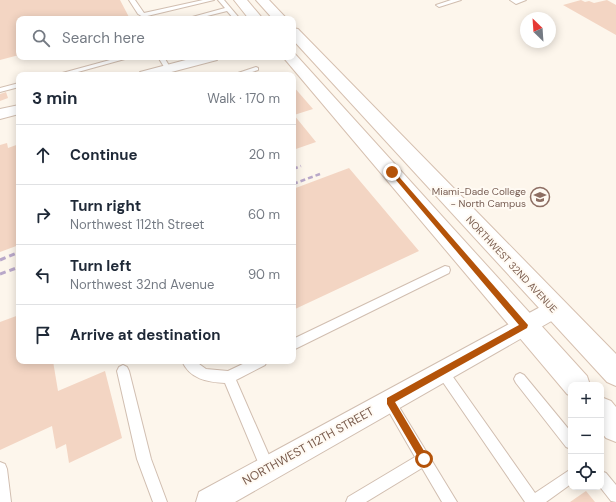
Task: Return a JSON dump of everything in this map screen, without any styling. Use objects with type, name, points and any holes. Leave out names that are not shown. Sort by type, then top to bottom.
[{"type":"main road","points":[[240,0],[253,16]]},
{"type":"main road","points":[[262,0],[277,16]]},
{"type":"main road","name":"NORTHWEST 32ND AVENUE","points":[[296,36],[616,373]]},
{"type":"main road","points":[[293,60],[574,382]]},
{"type":"main road","points":[[604,414],[616,428]]},
{"type":"street","points":[[156,72],[190,60]]},
{"type":"street","points":[[0,114],[16,110]]},
{"type":"street","name":"NORTHWEST 112TH STREET","points":[[209,502],[555,308]]},
{"type":"lane","points":[[132,0],[140,13],[143,15],[211,0]]},
{"type":"lane","points":[[221,0],[235,16]]},
{"type":"lane","points":[[439,5],[458,0]]},
{"type":"lane","points":[[513,0],[516,2],[523,0]]},
{"type":"lane","points":[[200,16],[229,9]]},
{"type":"lane","points":[[71,72],[117,60]]},
{"type":"lane","points":[[163,60],[168,69]]},
{"type":"lane","points":[[246,72],[256,69]]},
{"type":"lane","points":[[0,90],[16,86]]},
{"type":"lane","points":[[296,344],[445,270]]},
{"type":"lane","points":[[190,364],[193,369],[207,376],[229,377],[255,364]]},
{"type":"lane","points":[[123,371],[144,458],[160,502]]},
{"type":"lane","points":[[442,371],[533,502],[568,478]]},
{"type":"lane","points":[[229,377],[268,469]]},
{"type":"lane","points":[[520,379],[568,438]]},
{"type":"lane","points":[[389,401],[450,502]]},
{"type":"lane","points":[[352,502],[424,459]]},
{"type":"lane","points":[[0,469],[4,502]]},
{"type":"lane","points":[[604,482],[616,496]]},
{"type":"building","points":[[0,0],[120,0],[128,16],[16,16],[16,56],[0,60]]},
{"type":"building","points":[[581,0],[594,3],[607,0],[616,5],[616,35],[563,5]]},
{"type":"building","points":[[296,89],[313,109],[296,114]]},
{"type":"building","points":[[6,92],[8,98],[0,101],[0,94]]},
{"type":"building","points":[[296,117],[316,142],[296,149]]},
{"type":"building","points":[[7,143],[8,148],[16,145],[16,246],[0,252],[0,145]]},
{"type":"building","points":[[349,168],[419,251],[296,309],[296,188]]},
{"type":"building","points":[[16,316],[16,364],[54,364],[58,391],[105,371],[122,438],[69,463],[66,444],[56,449],[52,426],[0,450],[0,322]]},
{"type":"building","points":[[586,491],[595,502],[570,502]]},
{"type":"railway","points":[[296,168],[301,166]]},
{"type":"railway","points":[[296,183],[320,174]]},
{"type":"railway","points":[[0,260],[16,253]]},
{"type":"railway","points":[[0,274],[16,268]]},
{"type":"place","name":"Miami-Dade College - North Campus","points":[[540,197]]},
{"type":"route","points":[[392,172],[524,325],[389,401],[424,459]]}]
